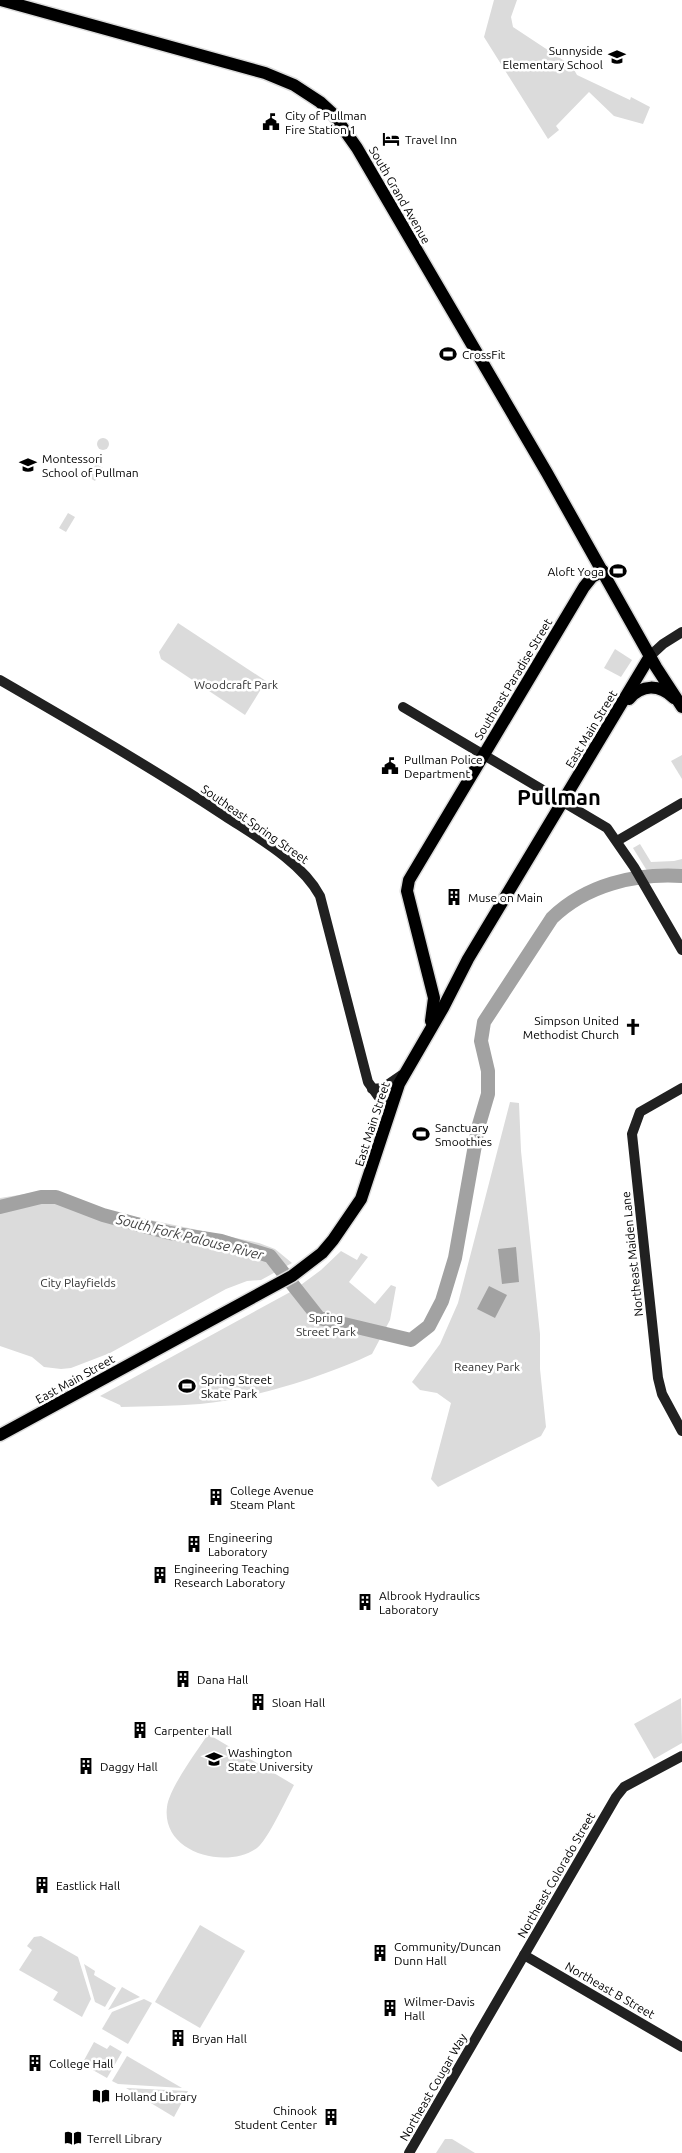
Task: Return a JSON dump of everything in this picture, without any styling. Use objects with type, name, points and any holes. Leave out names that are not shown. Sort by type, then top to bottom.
[{"type":"main road","name":"South Grand Avenue","points":[[0,0],[265,73],[294,85],[334,114],[361,155],[650,656],[682,707]]},
{"type":"main road","name":"Southeast Paradise Street","points":[[428,1031],[435,1005],[407,885],[584,588],[592,577],[603,572]]},
{"type":"main road","name":"East Main Street","points":[[0,1436],[306,1266],[341,1231],[361,1199],[404,1074],[460,977],[468,959],[650,656]]},
{"type":"main road","points":[[613,719],[635,692],[644,688],[665,691],[682,707]]},
{"type":"main road","points":[[432,989],[442,992],[460,977]]},
{"type":"street","points":[[650,656],[663,644],[682,632]]},
{"type":"street","name":"Southeast Spring Street","points":[[0,680],[201,800],[252,834],[304,873],[320,896],[359,1052],[372,1089]]},
{"type":"street","points":[[403,707],[604,826],[617,841],[634,867],[682,950]]},
{"type":"street","points":[[617,841],[682,803]]},
{"type":"street","points":[[372,1089],[383,1088],[404,1074]]},
{"type":"street","name":"Northeast Maiden Lane","points":[[682,1088],[640,1112],[632,1134],[658,1378],[662,1394],[682,1431]]},
{"type":"street","points":[[372,1089],[392,1106]]},
{"type":"street","name":"Northeast Colorado Street","points":[[478,2033],[616,1797],[624,1787],[682,1756]]},
{"type":"street","name":"Northeast B Street","points":[[524,1955],[682,2048]]},
{"type":"street","name":"Northeast Cougar Way","points":[[409,2153],[478,2033]]},
{"type":"green space","points":[[494,0],[517,0],[511,17],[513,27],[572,66],[577,75],[630,100],[631,97],[650,107],[643,124],[614,116],[589,92],[556,126],[559,130],[548,139],[484,37]]},
{"type":"green space","points":[[103,438],[109,444],[103,450],[97,444]]},
{"type":"green space","points":[[96,464],[103,468],[95,481],[88,477]]},
{"type":"green space","points":[[68,513],[75,517],[66,532],[59,528]]},
{"type":"green space","name":"Woodcraft Park","points":[[178,623],[266,681],[245,715],[161,659],[159,652]]},
{"type":"green space","points":[[615,649],[632,660],[621,677],[604,668]]},
{"type":"green space","points":[[682,755],[682,779],[671,761]]},
{"type":"green space","points":[[640,844],[651,862],[682,859],[682,872],[649,874],[633,848]]},
{"type":"green space","name":"Reaney Park","points":[[510,1102],[519,1103],[521,1151],[540,1334],[540,1369],[546,1427],[541,1436],[438,1487],[431,1479],[451,1403],[437,1393],[420,1390],[412,1382],[440,1344],[458,1303]]},
{"type":"green space","name":"City Playfields","points":[[50,1190],[117,1213],[259,1243],[275,1249],[292,1263],[261,1280],[247,1281],[226,1289],[110,1353],[71,1368],[44,1367],[32,1357],[0,1346],[0,1198]]},
{"type":"green space","name":"Spring Street Park","points":[[341,1251],[357,1260],[361,1253],[368,1257],[349,1282],[375,1304],[391,1285],[396,1287],[390,1320],[372,1354],[333,1371],[288,1386],[220,1402],[121,1407],[100,1396],[294,1290],[321,1270]]},
{"type":"green space","points":[[681,1698],[682,1743],[654,1759],[634,1724]]},
{"type":"green space","points":[[208,1734],[294,1785],[261,1844],[244,1854],[229,1857],[213,1857],[198,1853],[185,1846],[174,1836],[168,1823],[167,1807],[173,1790],[184,1769]]},
{"type":"green space","points":[[200,1925],[245,1951],[200,2028],[155,2002]]},
{"type":"green space","points":[[41,1936],[78,1957],[91,1999],[82,2017],[53,2000],[58,1992],[19,1970],[32,1950],[27,1946],[34,1937]]},
{"type":"green space","points":[[84,1964],[95,1971],[94,1975],[116,1988],[105,2007],[95,2002]]},
{"type":"green space","points":[[122,1987],[140,1997],[108,2010]]},
{"type":"green space","points":[[144,1999],[152,2003],[128,2044],[102,2029],[112,2012]]},
{"type":"green space","points":[[94,2042],[107,2049],[110,2045],[122,2052],[107,2078],[82,2064]]},
{"type":"green space","points":[[127,2056],[182,2088],[118,2084],[112,2081]]},
{"type":"green space","points":[[126,2088],[188,2091],[174,2117]]},
{"type":"green space","points":[[445,2139],[452,2139],[475,2153],[436,2153]]},
{"type":"shaded area","points":[[516,1247],[519,1282],[502,1284],[498,1249]]},
{"type":"shaded area","points":[[489,1286],[507,1295],[495,1318],[477,1309]]},
{"type":"waterway","name":"South Fork Palouse River","points":[[0,1207],[41,1197],[56,1197],[103,1215],[170,1233],[221,1241],[270,1256],[319,1318],[411,1340],[429,1326],[442,1301],[455,1258],[478,1128],[488,1094],[488,1071],[481,1041],[484,1022],[552,918],[565,907],[596,889],[629,879],[682,876]]},
{"type":"place","name":"Sunnyside Elementary School","points":[[617,57]]},
{"type":"place","name":"City of Pullman Fire Station 1","points":[[271,122]]},
{"type":"place","name":"Travel Inn","points":[[391,139]]},
{"type":"place","name":"CrossFit","points":[[448,354]]},
{"type":"place","name":"Montessori School of Pullman","points":[[28,465]]},
{"type":"place","name":"Aloft Yoga","points":[[618,571]]},
{"type":"place","name":"Pullman Police Department","points":[[390,766]]},
{"type":"place","name":"Muse on Main","points":[[454,897]]},
{"type":"place","name":"Simpson United Methodist Church","points":[[633,1027]]},
{"type":"place","name":"Sanctuary Smoothies","points":[[421,1134]]},
{"type":"place","name":"Spring Street Skate Park","points":[[187,1386]]},
{"type":"place","name":"College Avenue Steam Plant","points":[[216,1497]]},
{"type":"place","name":"Engineering Laboratory","points":[[194,1544]]},
{"type":"place","name":"Engineering Teaching Research Laboratory","points":[[160,1575]]},
{"type":"place","name":"Albrook Hydraulics Laboratory","points":[[365,1602]]},
{"type":"place","name":"Dana Hall","points":[[183,1679]]},
{"type":"place","name":"Sloan Hall","points":[[258,1702]]},
{"type":"place","name":"Carpenter Hall","points":[[140,1730]]},
{"type":"place","name":"Washington State University","points":[[214,1759]]},
{"type":"place","name":"Daggy Hall","points":[[86,1766]]},
{"type":"place","name":"Eastlick Hall","points":[[42,1885]]},
{"type":"place","name":"Community/Duncan Dunn Hall","points":[[380,1953]]},
{"type":"place","name":"Wilmer-Davis Hall","points":[[390,2008]]},
{"type":"place","name":"Bryan Hall","points":[[178,2038]]},
{"type":"place","name":"College Hall","points":[[35,2063]]},
{"type":"place","name":"Holland Library","points":[[101,2096]]},
{"type":"place","name":"Chinook Student Center","points":[[331,2117]]},
{"type":"place","name":"Terrell Library","points":[[73,2138]]},
{"type":"district","name":"Pullman","points":[[559,796]]}]
